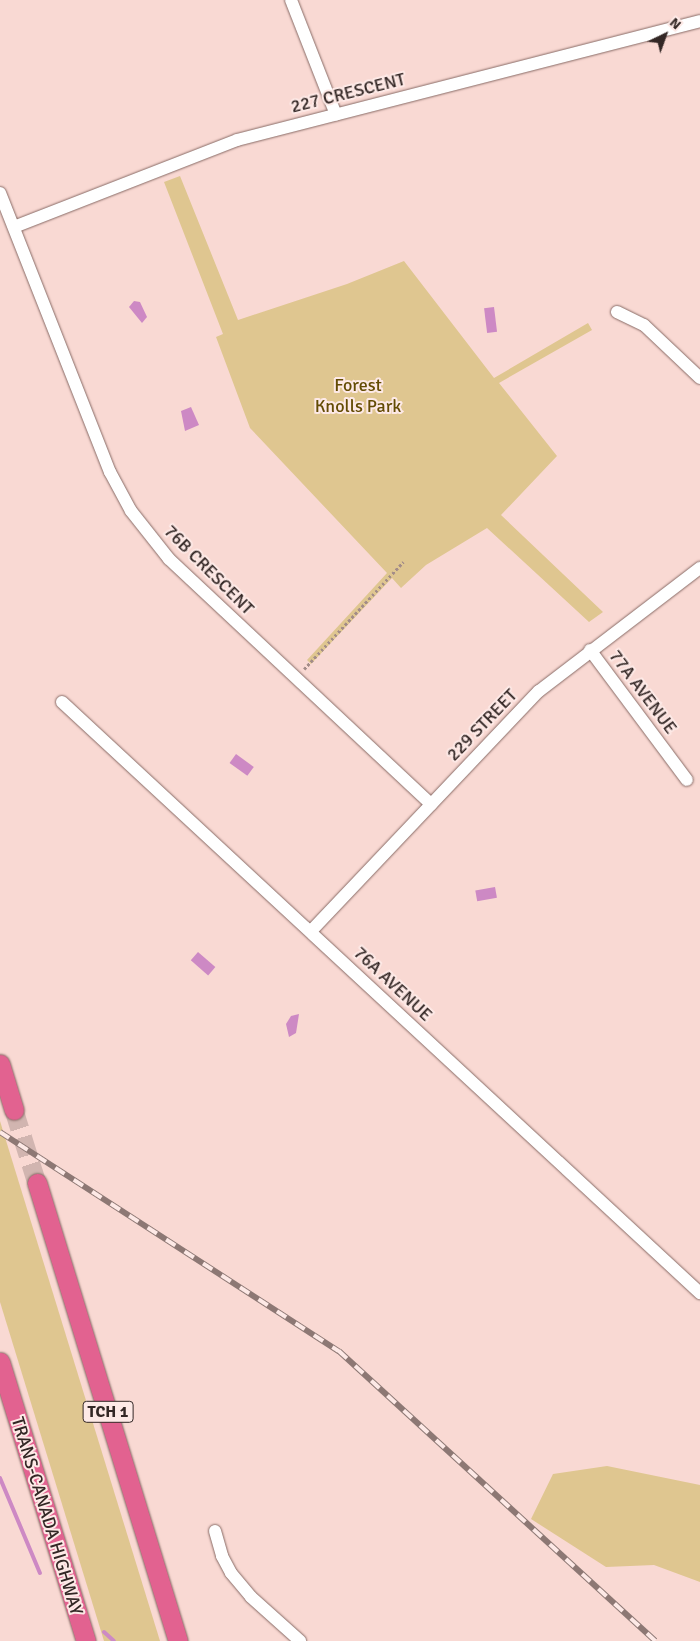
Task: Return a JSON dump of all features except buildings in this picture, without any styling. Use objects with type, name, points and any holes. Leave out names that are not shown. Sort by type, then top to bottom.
[{"type":"highway","points":[[0,1064],[14,1110]]},
{"type":"highway","name":"TCH 1","points":[[37,1183],[177,1635]]},
{"type":"highway","name":"TRANS-CANADA HIGHWAY","points":[[0,1362],[86,1641]]},
{"type":"highway","points":[[71,1591],[82,1641]]},
{"type":"street","points":[[291,0],[336,115]]},
{"type":"street","name":"227 CRESCENT","points":[[14,227],[237,140],[700,21]]},
{"type":"street","name":"76B CRESCENT","points":[[0,192],[110,472],[131,511],[169,559],[431,804]]},
{"type":"street","points":[[617,312],[644,324],[700,378]]},
{"type":"street","name":"229 STREET","points":[[311,931],[539,691],[590,650],[700,568]]},
{"type":"street","name":"77A AVENUE","points":[[590,650],[688,780]]},
{"type":"street","name":"76A AVENUE","points":[[62,702],[700,1293]]},
{"type":"street","points":[[216,1531],[222,1556],[231,1572],[251,1597],[300,1641]]},
{"type":"path","points":[[295,677],[403,562]]},
{"type":"green space","name":"Forest Knolls Park","points":[[180,176],[238,320],[347,284],[404,261],[494,378],[588,323],[592,330],[499,383],[557,456],[501,515],[603,612],[589,622],[487,528],[426,565],[401,588],[392,578],[311,664],[307,660],[387,573],[250,428],[216,337],[223,334],[164,182]]},
{"type":"green space","points":[[0,1121],[160,1641],[104,1641],[0,1302]]},
{"type":"green space","points":[[607,1466],[700,1485],[700,1582],[654,1565],[606,1567],[531,1519],[553,1474]]},
{"type":"shaded area","points":[[134,301],[140,302],[147,317],[142,323],[129,307]]},
{"type":"shaded area","points":[[494,307],[497,332],[487,333],[484,308]]},
{"type":"shaded area","points":[[191,407],[199,425],[185,431],[181,411]]},
{"type":"shaded area","points":[[236,754],[254,767],[247,776],[230,763]]},
{"type":"shaded area","points":[[495,887],[497,898],[477,901],[475,890]]},
{"type":"shaded area","points":[[198,952],[215,967],[208,975],[191,960]]},
{"type":"shaded area","points":[[299,1014],[296,1033],[289,1037],[286,1024],[291,1016]]},
{"type":"waterway","points":[[0,1478],[40,1573]]},
{"type":"waterway","points":[[104,1632],[114,1641]]},
{"type":"tunnel","points":[[14,1110],[37,1183]]},
{"type":"railway","points":[[0,1132],[339,1351],[655,1641]]}]
